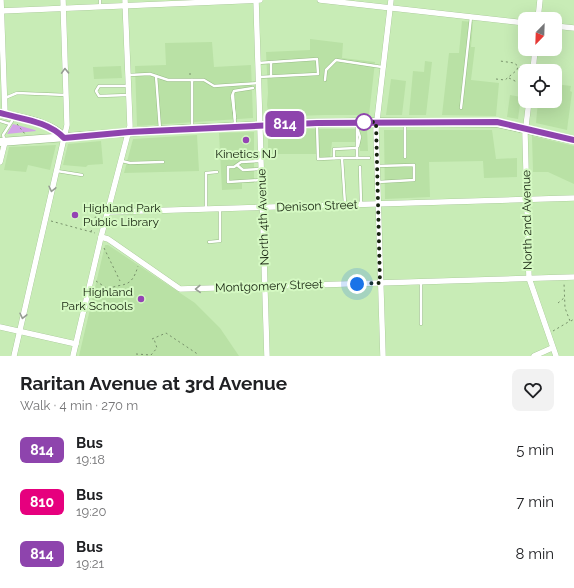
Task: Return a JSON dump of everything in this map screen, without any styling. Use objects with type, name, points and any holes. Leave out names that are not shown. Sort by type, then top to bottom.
[{"type":"main road","points":[[2,116],[48,126],[57,131],[64,138]]},
{"type":"main road","points":[[2,138],[64,138],[129,132],[192,129],[235,122],[260,125],[317,123],[357,125],[376,122],[497,122],[574,140]]},
{"type":"street","points":[[1,0],[5,98],[2,116]]},
{"type":"street","points":[[14,356],[67,125],[63,0]]},
{"type":"street","name":"North 4th Avenue","points":[[256,0],[267,356]]},
{"type":"street","points":[[1,11],[100,7],[125,3],[260,0]]},
{"type":"street","points":[[320,0],[518,22]]},
{"type":"street","points":[[383,356],[376,122],[390,0]]},
{"type":"street","points":[[539,12],[540,0]]},
{"type":"street","points":[[73,356],[101,237],[129,132],[125,3]]},
{"type":"street","points":[[562,27],[574,28]]},
{"type":"street","name":"North 2nd Avenue","points":[[528,108],[526,128],[529,278],[556,356]]},
{"type":"street","points":[[0,162],[2,138]]},
{"type":"street","name":"Denison Street","points":[[108,212],[574,198]]},
{"type":"street","name":"Montgomery Street","points":[[101,237],[108,239],[180,289],[574,277]]},
{"type":"street","points":[[0,327],[76,344]]},
{"type":"street","points":[[534,356],[552,348]]},
{"type":"lane","points":[[100,0],[100,7]]},
{"type":"lane","points":[[461,108],[471,17]]},
{"type":"lane","points":[[128,75],[150,74],[168,80],[204,80],[214,86],[258,80],[271,76],[318,74],[317,59],[258,63]]},
{"type":"lane","points":[[325,80],[326,70],[336,60],[383,68]]},
{"type":"lane","points":[[271,62],[271,76]]},
{"type":"lane","points":[[156,76],[160,130]]},
{"type":"lane","points":[[192,80],[192,129]]},
{"type":"lane","points":[[128,86],[99,86],[96,91],[99,96],[129,95]]},
{"type":"lane","points":[[235,122],[232,102],[234,90],[240,88],[253,88]]},
{"type":"lane","points":[[5,98],[17,92],[66,95]]},
{"type":"lane","points":[[2,116],[10,124]]},
{"type":"lane","points":[[2,138],[10,124],[16,120]]},
{"type":"lane","points":[[405,122],[405,157]]},
{"type":"lane","points":[[317,123],[318,158],[369,158]]},
{"type":"lane","points":[[357,125],[360,137],[357,148],[357,158]]},
{"type":"lane","points":[[334,158],[334,149],[357,148]]},
{"type":"lane","points":[[342,158],[345,204]]},
{"type":"lane","points":[[121,161],[130,163],[163,162]]},
{"type":"lane","points":[[261,161],[242,162],[228,168],[228,182],[261,180]]},
{"type":"lane","points":[[237,165],[239,169],[243,170],[261,170]]},
{"type":"lane","points":[[377,166],[414,165],[415,172],[414,180],[377,182]]},
{"type":"lane","points":[[360,167],[361,204]]},
{"type":"lane","points":[[56,171],[82,175]]},
{"type":"lane","points":[[206,209],[206,173],[217,172]]},
{"type":"lane","points":[[209,242],[220,241],[220,208]]},
{"type":"lane","points":[[421,282],[421,324]]},
{"type":"path","points":[[496,80],[505,80],[516,72],[518,68],[514,63],[500,61]]},
{"type":"path","points":[[508,78],[518,82]]},
{"type":"path","points":[[16,120],[26,134]]},
{"type":"path","points":[[91,232],[95,217],[101,219]]},
{"type":"path","points":[[50,221],[95,233]]},
{"type":"path","points":[[104,248],[120,281]]},
{"type":"path","points":[[96,281],[108,290],[122,286],[132,278],[138,266]]},
{"type":"path","points":[[564,283],[565,308],[570,321]]},
{"type":"path","points":[[558,303],[565,298]]},
{"type":"path","points":[[553,331],[554,329],[573,320],[573,323]]},
{"type":"path","points":[[136,354],[151,356],[157,348],[153,338],[166,333],[199,355]]},
{"type":"shaded area","points":[[462,21],[473,22],[471,47],[475,47],[471,80],[499,83],[496,116],[442,115],[449,53],[459,53]]},
{"type":"shaded area","points":[[310,39],[343,43],[342,58],[375,62],[369,115],[269,117],[267,105],[268,93],[266,52],[310,50]]},
{"type":"shaded area","points":[[212,42],[214,67],[251,65],[253,118],[137,126],[135,66],[166,65],[165,43]]},
{"type":"shaded area","points":[[425,61],[432,62],[426,115],[409,115],[413,71],[424,72]]},
{"type":"shaded area","points":[[121,66],[122,78],[94,79],[93,67]]},
{"type":"shaded area","points":[[391,79],[406,81],[402,115],[386,115]]},
{"type":"shaded area","points":[[562,85],[571,86],[570,91],[572,92],[567,130],[536,123],[537,108],[562,108]]},
{"type":"shaded area","points":[[510,95],[518,96],[518,108],[520,108],[518,119],[507,117]]},
{"type":"shaded area","points":[[13,124],[35,130],[36,131],[7,134]]},
{"type":"shaded area","points":[[311,129],[367,129],[368,151],[360,151],[360,142],[332,142],[330,158],[318,159],[318,154],[268,154],[268,132]]},
{"type":"shaded area","points":[[384,130],[492,130],[496,159],[517,158],[517,177],[484,178],[483,161],[429,162],[430,197],[385,199]]},
{"type":"shaded area","points":[[254,132],[254,183],[242,183],[242,189],[222,190],[219,133]]},
{"type":"shaded area","points":[[197,135],[199,171],[124,173],[133,139]]},
{"type":"shaded area","points":[[532,136],[574,146],[574,184],[548,172],[533,172]]},
{"type":"shaded area","points":[[101,141],[103,164],[88,165],[86,167],[63,165],[68,144]]},
{"type":"shaded area","points":[[56,145],[50,170],[28,165],[26,172],[4,170],[9,147]]},
{"type":"shaded area","name":"Highland Park Schools","points":[[105,245],[108,245],[195,303],[220,328],[239,356],[79,356]]},
{"type":"bus line","name":"814","points":[[0,113],[48,126],[57,131],[64,138],[129,132],[260,125],[369,122],[497,122],[574,140]]},
{"type":"place","name":"Kinetics NJ","points":[[246,140]]},
{"type":"place","name":"Highland Park Public Library","points":[[75,215]]},
{"type":"place","name":"Highland Park Schools","points":[[141,299]]},
{"type":"route","points":[[357,284],[380,283],[376,122],[364,122]]}]
